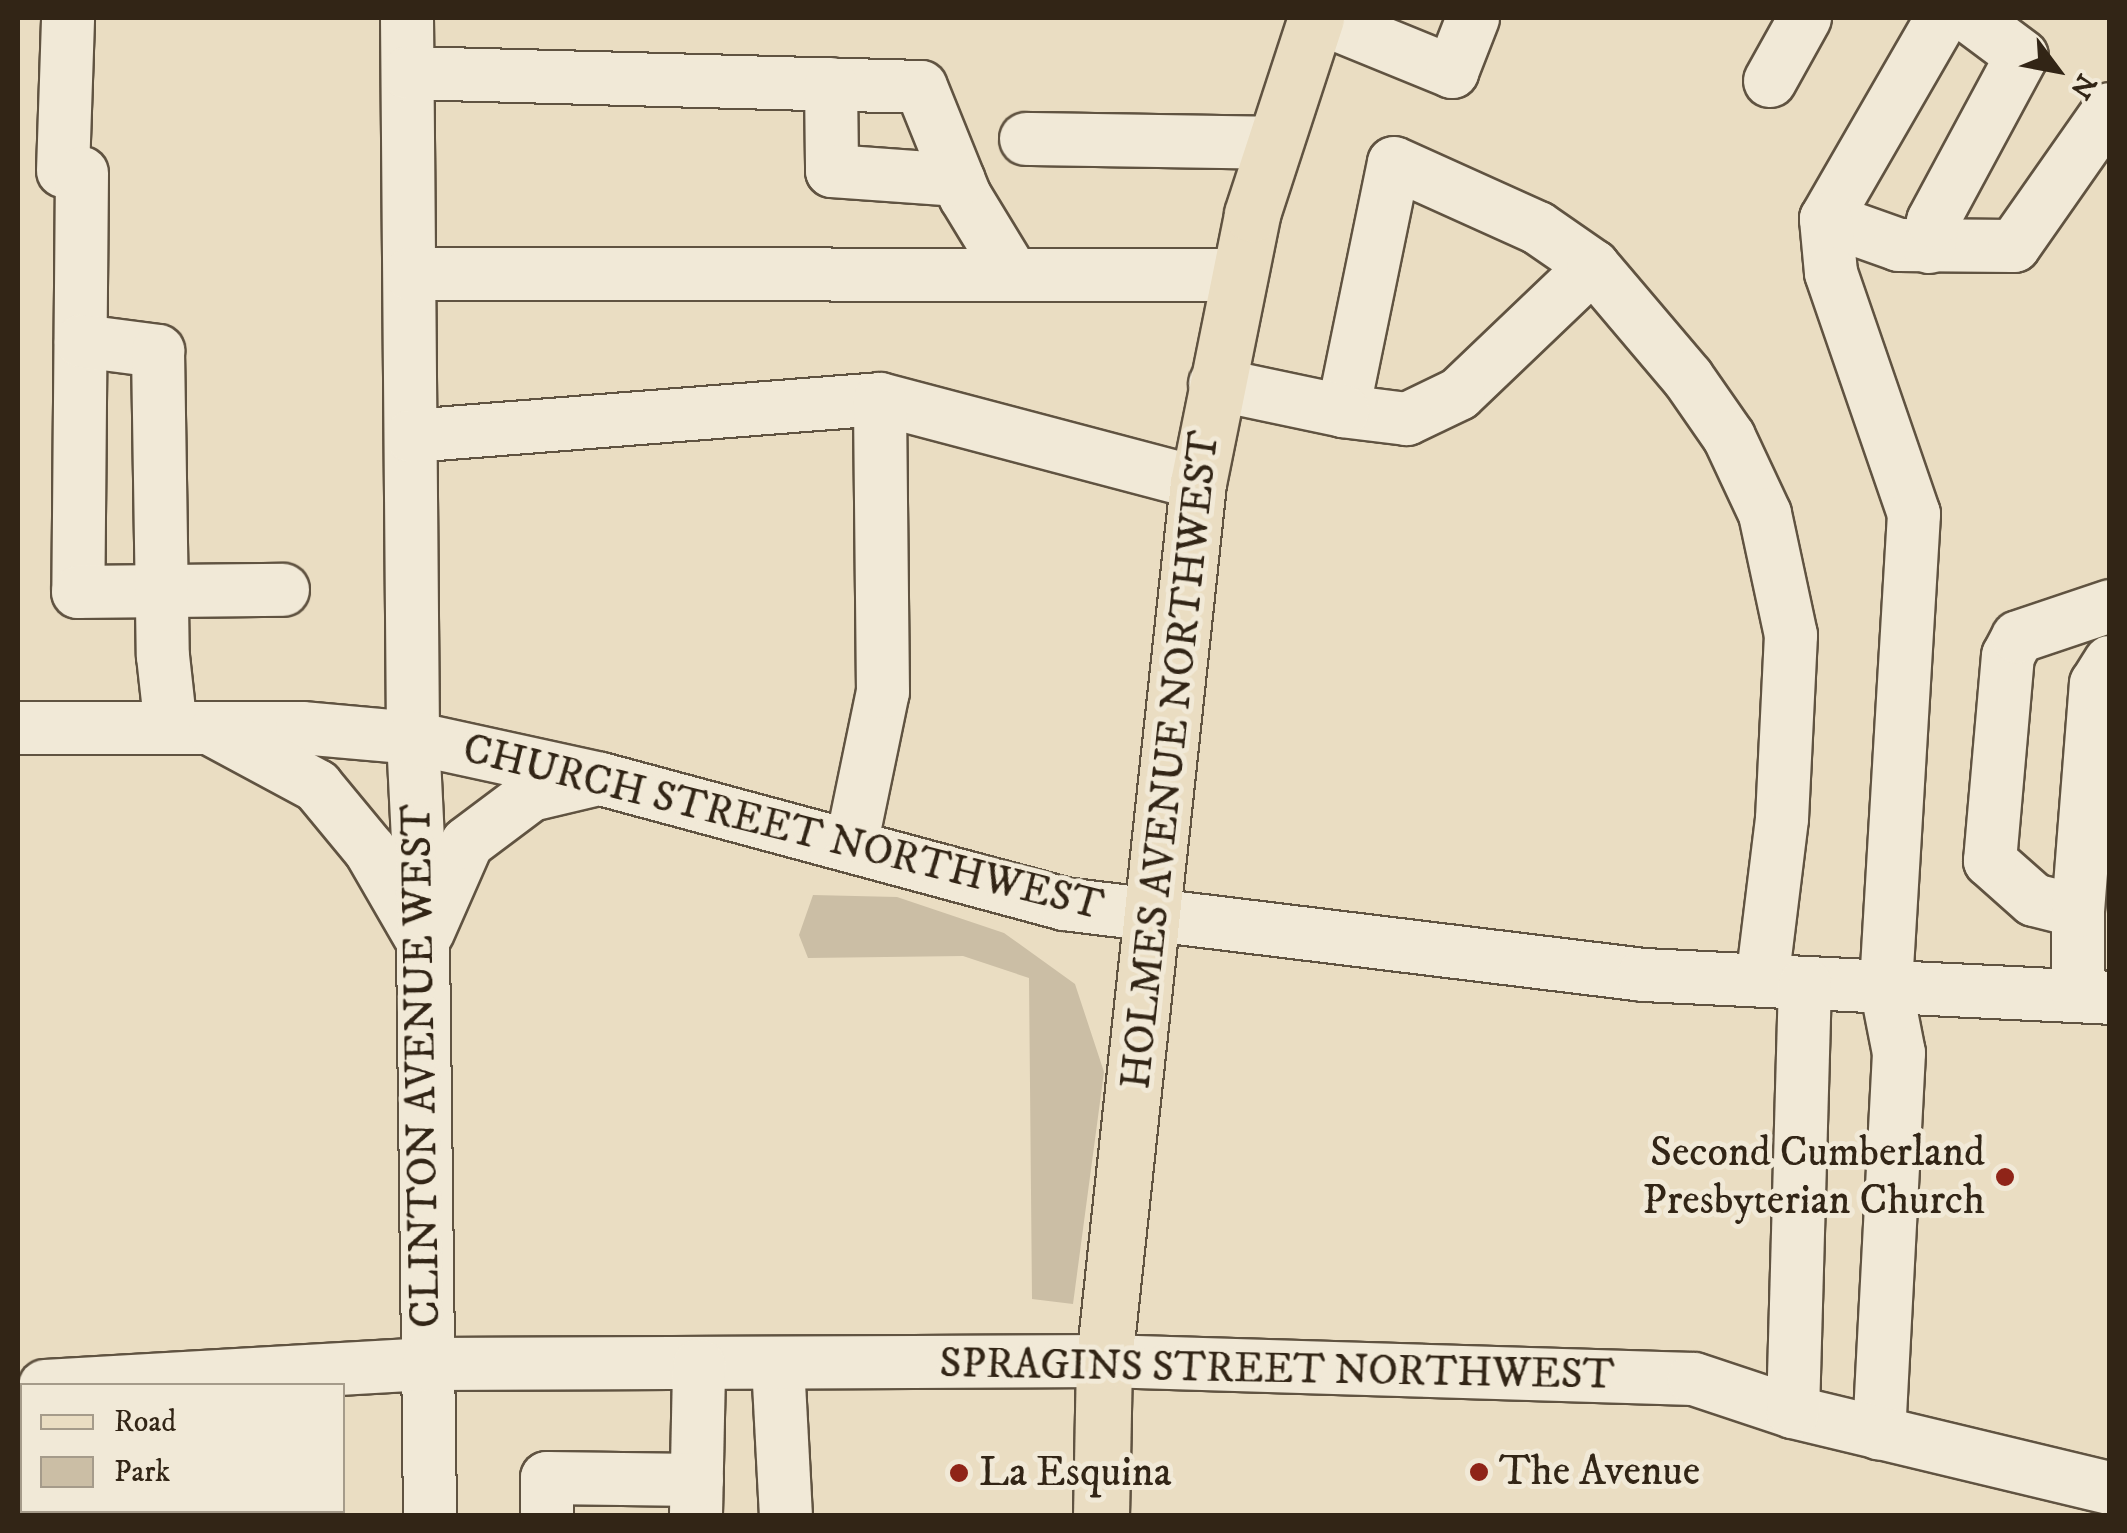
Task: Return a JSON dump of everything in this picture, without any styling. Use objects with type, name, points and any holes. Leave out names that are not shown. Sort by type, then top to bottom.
[{"type":"main road","name":"HOLMES AVENUE NORTHWEST","points":[[1101,1516],[1104,1361],[1198,483],[1239,275],[1276,143],[1318,18]]},
{"type":"street","points":[[68,18],[81,341],[78,592],[283,590]]},
{"type":"street","name":"CLINTON AVENUE WEST","points":[[407,18],[413,738],[424,943],[430,1516]]},
{"type":"street","points":[[1318,18],[1452,72],[1473,18]]},
{"type":"street","points":[[1770,81],[1805,18]]},
{"type":"street","points":[[1879,1432],[1899,1053],[1886,987],[1914,514],[1831,273],[1826,220],[1942,18]]},
{"type":"street","points":[[1930,247],[1932,220],[2022,56],[1972,18]]},
{"type":"street","points":[[408,72],[921,87],[959,180],[1013,274]]},
{"type":"street","points":[[831,84],[832,171],[959,180]]},
{"type":"street","points":[[1826,220],[1899,245],[2014,246],[2110,109]]},
{"type":"street","points":[[1026,138],[1276,143]]},
{"type":"street","points":[[1343,411],[1394,163],[1522,220],[1593,266],[1688,378],[1729,438],[1766,514],[1790,635],[1782,819],[1793,1412]]},
{"type":"street","points":[[1215,384],[1343,411],[1407,419],[1459,394],[1593,266]]},
{"type":"street","points":[[410,274],[1239,275]]},
{"type":"street","points":[[81,341],[158,351],[162,593],[190,728],[317,786],[370,850],[424,943]]},
{"type":"street","points":[[411,436],[880,399],[1198,483]]},
{"type":"street","points":[[851,846],[884,692],[880,399]]},
{"type":"street","points":[[2078,911],[2034,900],[1990,861],[2008,656],[2018,637],[2094,611],[2103,673],[2078,911],[2094,997]]},
{"type":"street","name":"CHURCH STREET NORTHWEST","points":[[18,728],[190,728],[413,738],[602,778],[1064,904],[1644,975],[2094,997]]},
{"type":"street","points":[[424,943],[467,844],[531,795],[602,778]]},
{"type":"street","name":"SPRAGINS STREET NORTHWEST","points":[[97,1383],[429,1364],[1104,1361],[1694,1379],[1793,1412],[2110,1488]]},
{"type":"street","points":[[778,1364],[786,1516]]},
{"type":"street","points":[[547,1516],[547,1478],[696,1498],[700,1365]]},
{"type":"green space","points":[[813,895],[897,897],[1004,933],[1075,984],[1104,1072],[1073,1304],[1032,1299],[1029,978],[963,956],[808,958],[799,935]]},
{"type":"place","name":"Second Cumberland Presbyterian Church","points":[[2005,1177]]},
{"type":"place","name":"The Avenue","points":[[1479,1472]]},
{"type":"place","name":"La Esquina","points":[[959,1473]]}]
